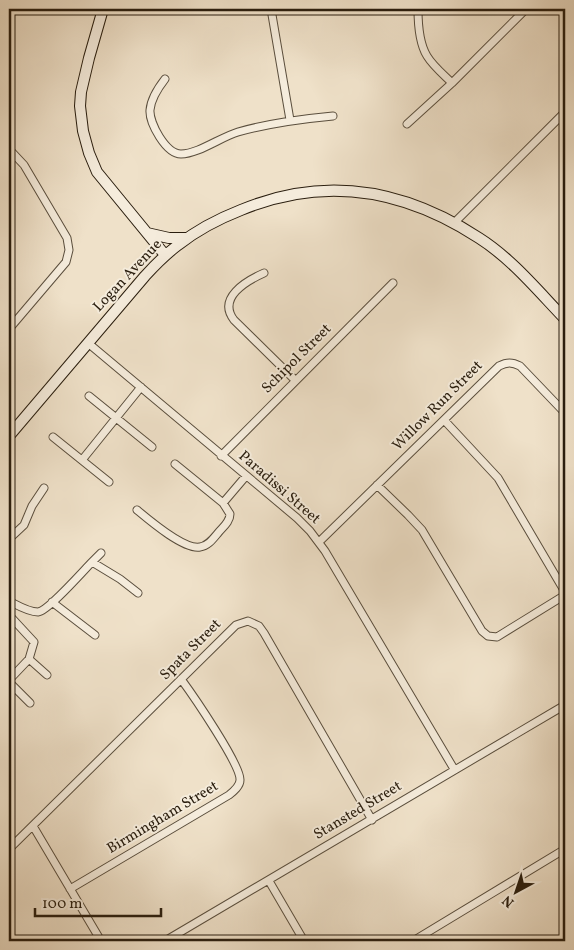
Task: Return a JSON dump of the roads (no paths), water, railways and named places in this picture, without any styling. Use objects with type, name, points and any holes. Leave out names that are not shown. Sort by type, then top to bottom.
[{"type":"street","points":[[103,9],[81,92],[80,106],[88,153],[97,172],[166,255]]},
{"type":"street","points":[[271,9],[290,120]]},
{"type":"street","points":[[418,9],[419,27],[427,56],[452,83]]},
{"type":"street","points":[[407,124],[452,83],[526,9]]},
{"type":"street","points":[[165,79],[153,98],[150,117],[166,147],[178,154],[197,149],[238,132],[290,120],[333,116]]},
{"type":"street","points":[[454,223],[565,112]]},
{"type":"street","points":[[9,150],[24,165],[67,238],[70,250],[66,262],[9,329]]},
{"type":"street","name":"Logan Avenue","points":[[9,436],[145,276],[166,255],[187,238],[222,217],[251,205],[296,192],[325,190],[388,197],[419,207],[454,223],[480,238],[501,255],[565,319]]},
{"type":"street","points":[[147,233],[169,238],[187,238]]},
{"type":"street","points":[[264,273],[249,280],[234,294],[230,299],[229,310],[234,320],[295,380]]},
{"type":"street","name":"Schipol Street","points":[[221,456],[393,283]]},
{"type":"street","name":"Paradissi Street","points":[[88,343],[297,518],[319,542],[454,769]]},
{"type":"street","name":"Willow Run Street","points":[[319,542],[496,369],[506,363],[514,363],[520,366],[565,413]]},
{"type":"street","points":[[82,460],[141,388]]},
{"type":"street","points":[[89,396],[152,447]]},
{"type":"street","points":[[377,485],[422,530],[485,634],[497,637],[565,593],[498,478],[444,420]]},
{"type":"street","points":[[53,436],[108,482]]},
{"type":"street","points":[[137,510],[168,534],[192,547],[208,544],[228,522],[230,514],[223,503],[175,464]]},
{"type":"street","points":[[223,503],[246,476]]},
{"type":"street","points":[[9,539],[24,524],[32,506],[44,488]]},
{"type":"street","points":[[9,601],[31,611],[44,610],[101,553]]},
{"type":"street","points":[[92,562],[120,579],[138,593]]},
{"type":"street","points":[[52,602],[95,635]]},
{"type":"street","points":[[9,615],[33,639],[34,646],[29,660],[9,681],[30,703]]},
{"type":"street","name":"Spata Street","points":[[9,849],[236,624],[248,621],[259,626],[372,820]]},
{"type":"street","points":[[29,660],[47,675]]},
{"type":"street","name":"Birmingham Street","points":[[70,890],[229,795],[238,786],[241,778],[236,765],[204,711],[181,679]]},
{"type":"street","name":"Stansted Street","points":[[165,941],[565,704]]},
{"type":"street","points":[[33,826],[101,941]]},
{"type":"street","points":[[414,941],[565,849]]},
{"type":"street","points":[[269,881],[304,941]]}]
